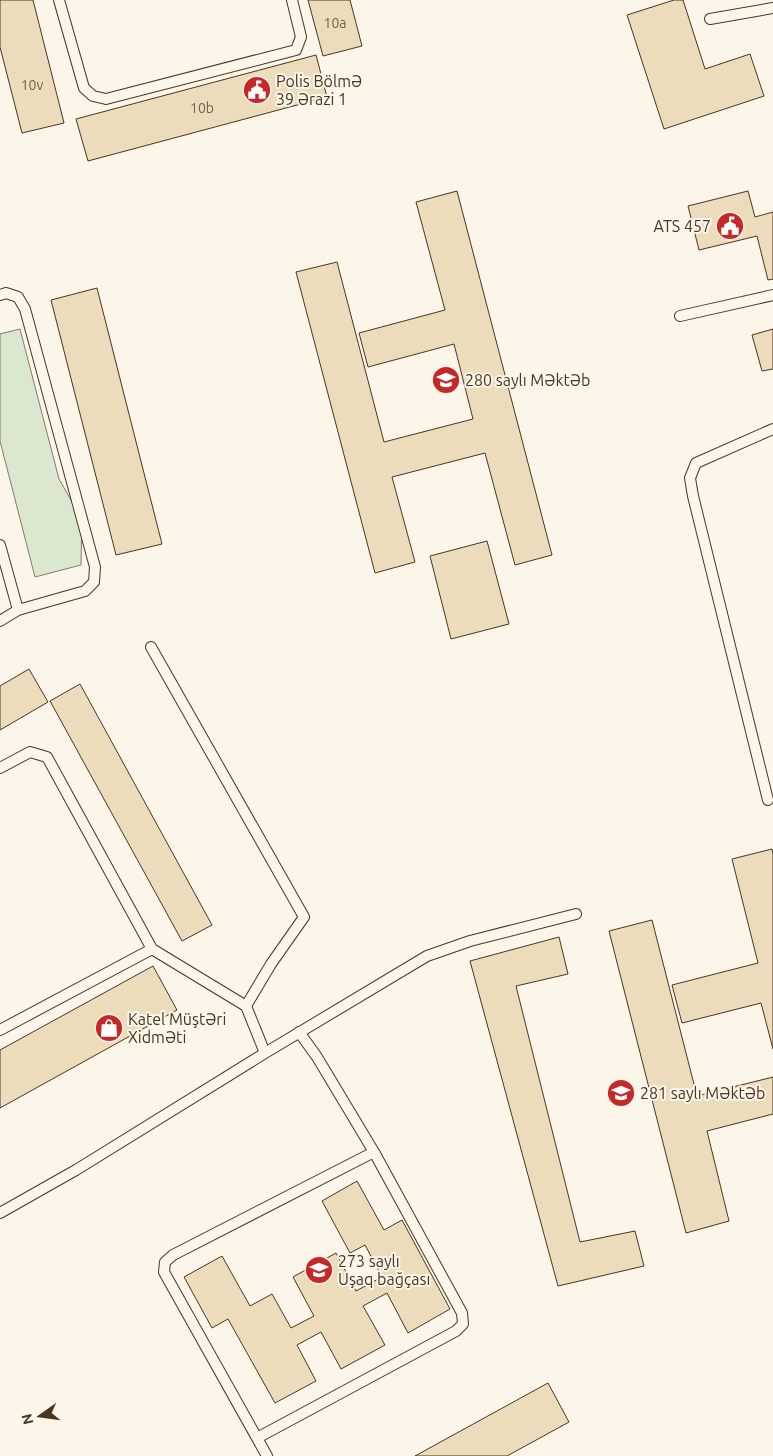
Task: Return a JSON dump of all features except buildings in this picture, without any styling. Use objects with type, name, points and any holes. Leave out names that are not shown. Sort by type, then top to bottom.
[{"type":"lane","points":[[60,0],[84,88],[93,96],[106,99],[296,50],[301,37],[292,0]]},
{"type":"lane","points":[[710,19],[773,8]]},
{"type":"lane","points":[[0,295],[6,293],[18,297],[25,309],[95,567],[94,582],[85,591],[18,610],[0,621]]},
{"type":"lane","points":[[680,316],[773,294]]},
{"type":"lane","points":[[768,800],[690,478],[696,463],[773,429]]},
{"type":"lane","points":[[0,545],[18,610]]},
{"type":"lane","points":[[151,646],[304,917],[271,964],[246,1006]]},
{"type":"lane","points":[[0,768],[30,752],[47,757],[152,949],[246,1006],[264,1053]]},
{"type":"lane","points":[[0,1213],[76,1170],[264,1053],[427,956],[470,941],[576,914]]},
{"type":"lane","points":[[0,1030],[152,949]]},
{"type":"lane","points":[[257,1438],[456,1331],[463,1324],[462,1312],[374,1152],[317,1056],[299,1032]]},
{"type":"lane","points":[[267,1456],[164,1272],[165,1262],[173,1255],[374,1152]]},
{"type":"green space","points":[[20,329],[59,479],[82,519],[81,565],[35,577],[0,441],[0,334]]},
{"type":"place","name":"Polis Bölmə 39 Ərazi 1","points":[[257,90]]},
{"type":"place","name":"ATS 457","points":[[730,226]]},
{"type":"place","name":"280 saylı Məktəb","points":[[446,380]]},
{"type":"place","name":"Katel Müştəri Xidməti","points":[[109,1028]]},
{"type":"place","name":"281 saylı Məktəb","points":[[621,1093]]},
{"type":"place","name":"273 saylı Uşaq bağçası","points":[[319,1270]]}]
